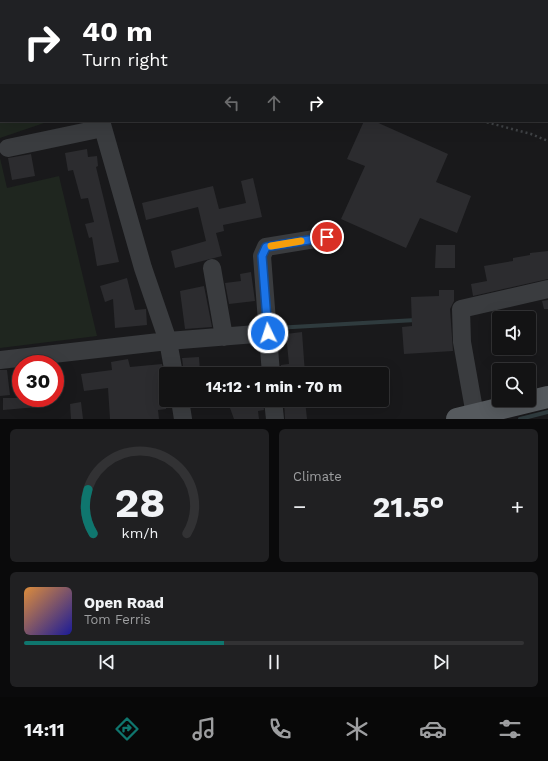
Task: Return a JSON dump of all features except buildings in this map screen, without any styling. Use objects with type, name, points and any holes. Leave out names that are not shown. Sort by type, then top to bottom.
[{"type":"main road","points":[[466,417],[548,397]]},
{"type":"street","points":[[8,148],[102,125],[143,268],[168,341],[173,367]]},
{"type":"street","points":[[270,367],[262,256],[266,247],[327,237]]},
{"type":"street","points":[[212,268],[224,336]]},
{"type":"street","points":[[466,417],[461,309],[548,290]]},
{"type":"street","points":[[0,360],[168,341],[268,333]]},
{"type":"street","points":[[181,407],[183,419]]},
{"type":"street","points":[[274,407],[275,419]]},
{"type":"path","points":[[486,122],[531,134],[548,141]]},
{"type":"shaded area","points":[[0,122],[44,123],[0,138]]},
{"type":"shaded area","points":[[0,158],[7,188],[59,176],[97,336],[0,348]]},
{"type":"waterway","points":[[275,328],[416,320]]},
{"type":"waterway","points":[[520,419],[548,412]]},
{"type":"slow traffic","points":[[271,246],[301,241]]},
{"type":"route","points":[[268,333],[262,256],[266,247],[327,237]]}]
